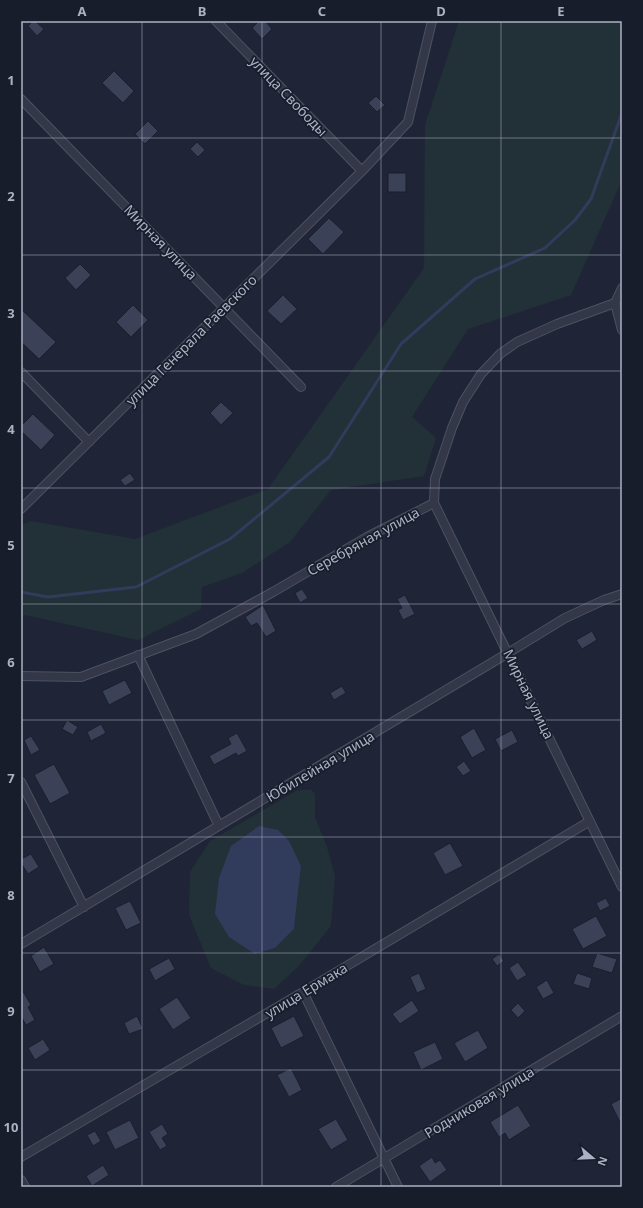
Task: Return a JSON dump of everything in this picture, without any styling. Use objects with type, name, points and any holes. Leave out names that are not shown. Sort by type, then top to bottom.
[{"type":"street","name":"улица Свободы","points":[[216,21],[362,171]]},
{"type":"street","name":"улица Генерала Раевского","points":[[21,509],[362,171],[408,122],[432,21]]},
{"type":"street","name":"Мирная улица","points":[[21,99],[301,387]]},
{"type":"street","points":[[622,288],[615,303],[622,330]]},
{"type":"street","name":"Серебряная улица","points":[[21,676],[81,677],[196,634],[273,592],[367,537],[434,502],[435,479],[452,428],[463,402],[481,374],[500,354],[517,342],[557,324],[615,303]]},
{"type":"street","points":[[21,372],[89,442]]},
{"type":"street","name":"Мирная улица","points":[[434,502],[622,887]]},
{"type":"street","name":"Юбилейная улица","points":[[21,944],[565,618],[604,600],[622,594]]},
{"type":"street","points":[[138,655],[219,826]]},
{"type":"street","points":[[21,782],[84,907]]},
{"type":"street","name":"улица Ермака","points":[[21,1157],[303,992],[590,821]]},
{"type":"street","points":[[303,992],[398,1187]]},
{"type":"street","name":"Родниковая улица","points":[[336,1187],[622,1016]]},
{"type":"street","points":[[21,1180],[25,1187]]},
{"type":"shaded area","points":[[459,21],[622,21],[622,180],[571,295],[468,329],[412,417],[436,438],[424,476],[331,490],[290,542],[242,573],[202,587],[201,609],[138,640],[25,615],[21,616],[21,525],[31,521],[135,539],[268,489],[424,268],[425,125]]},
{"type":"shaded area","points":[[311,789],[315,794],[315,817],[327,847],[335,876],[331,926],[298,967],[274,989],[244,985],[211,968],[189,915],[190,872],[210,841],[296,791]],"holes":[[[301,866],[294,929],[275,948],[255,954]]]},
{"type":"water","points":[[259,826],[278,830],[289,841],[301,866],[294,929],[275,948],[255,954],[229,937],[215,914],[219,878],[231,846]]},
{"type":"building","points":[[33,21],[44,29],[37,36],[28,26]]},
{"type":"building","points":[[259,21],[265,21],[272,29],[262,39],[252,28]]},
{"type":"building","points":[[114,71],[134,91],[123,103],[102,83]]},
{"type":"building","points":[[376,96],[385,105],[377,112],[368,103]]},
{"type":"building","points":[[148,121],[158,131],[145,144],[135,134]]},
{"type":"building","points":[[197,142],[205,150],[198,157],[190,149]]},
{"type":"building","points":[[388,173],[406,173],[406,192],[388,192]]},
{"type":"building","points":[[329,218],[344,232],[323,254],[308,239]]},
{"type":"building","points":[[80,264],[91,275],[76,290],[65,278]]},
{"type":"building","points":[[283,295],[297,309],[281,324],[267,311]]},
{"type":"building","points":[[133,305],[148,320],[131,337],[116,322]]},
{"type":"building","points":[[21,309],[56,342],[39,359],[21,342]]},
{"type":"building","points":[[221,402],[233,413],[221,425],[210,413]]},
{"type":"building","points":[[33,414],[55,435],[41,450],[21,431],[21,426]]},
{"type":"building","points":[[130,473],[135,480],[125,486],[120,480]]},
{"type":"building","points":[[302,589],[308,598],[300,603],[295,593]]},
{"type":"building","points":[[405,595],[415,614],[403,620],[398,610],[402,608],[397,599]]},
{"type":"building","points":[[263,605],[276,631],[266,637],[257,623],[251,626],[245,617]]},
{"type":"building","points":[[592,631],[597,640],[582,649],[576,640]]},
{"type":"building","points":[[125,680],[132,693],[109,705],[102,691]]},
{"type":"building","points":[[342,686],[346,693],[334,700],[330,693]]},
{"type":"building","points":[[67,720],[78,727],[73,735],[62,729]]},
{"type":"building","points":[[101,724],[106,733],[91,741],[87,732]]},
{"type":"building","points":[[474,728],[486,750],[472,758],[460,737]]},
{"type":"building","points":[[512,730],[518,742],[501,751],[495,739]]},
{"type":"building","points":[[237,733],[247,751],[238,756],[236,753],[214,765],[209,756],[231,744],[228,738]]},
{"type":"building","points":[[31,736],[40,750],[31,755],[24,740]]},
{"type":"building","points":[[464,761],[471,771],[463,776],[456,767]]},
{"type":"building","points":[[54,764],[70,793],[50,804],[34,775]]},
{"type":"building","points":[[450,843],[463,866],[445,875],[433,853]]},
{"type":"building","points":[[31,854],[39,867],[28,874],[21,863],[21,859]]},
{"type":"building","points":[[606,898],[610,906],[600,911],[596,903]]},
{"type":"building","points":[[130,901],[141,923],[126,930],[115,908]]},
{"type":"building","points":[[596,916],[607,936],[583,949],[572,929]]},
{"type":"building","points":[[44,947],[54,964],[40,972],[31,956]]},
{"type":"building","points":[[597,953],[617,959],[612,973],[592,967]]},
{"type":"building","points":[[499,954],[504,961],[497,966],[492,959]]},
{"type":"building","points":[[169,958],[175,969],[155,981],[149,969]]},
{"type":"building","points":[[518,962],[527,975],[517,981],[509,968]]},
{"type":"building","points":[[419,973],[426,989],[417,993],[410,977]]},
{"type":"building","points":[[577,973],[592,978],[589,989],[573,984]]},
{"type":"building","points":[[547,980],[554,993],[543,999],[536,987]]},
{"type":"building","points":[[21,988],[31,1005],[28,1007],[35,1020],[26,1025],[21,1016]]},
{"type":"building","points":[[177,997],[191,1018],[173,1030],[159,1009]]},
{"type":"building","points":[[412,1000],[419,1011],[400,1024],[392,1014]]},
{"type":"building","points":[[518,1003],[525,1011],[518,1018],[511,1010]]},
{"type":"building","points":[[137,1016],[143,1029],[129,1034],[124,1023]]},
{"type":"building","points":[[294,1016],[304,1036],[281,1048],[271,1028]]},
{"type":"building","points":[[478,1030],[488,1048],[465,1062],[454,1043]]},
{"type":"building","points":[[43,1039],[50,1050],[35,1060],[28,1048]]},
{"type":"building","points":[[435,1042],[443,1059],[421,1070],[413,1052]]},
{"type":"building","points":[[291,1068],[302,1090],[289,1097],[277,1075]]},
{"type":"building","points":[[622,1098],[622,1126],[611,1104]]},
{"type":"building","points":[[518,1105],[531,1126],[509,1140],[505,1133],[499,1137],[490,1122]]},
{"type":"building","points":[[336,1119],[348,1140],[331,1150],[318,1129]]},
{"type":"building","points":[[130,1120],[139,1138],[115,1150],[106,1132]]},
{"type":"building","points":[[162,1124],[168,1134],[162,1138],[167,1146],[160,1150],[149,1132]]},
{"type":"building","points":[[95,1131],[101,1141],[93,1146],[87,1135]]},
{"type":"building","points":[[432,1157],[435,1163],[440,1160],[447,1170],[430,1182],[419,1166]]},
{"type":"building","points":[[103,1165],[109,1175],[92,1186],[86,1176]]},
{"type":"waterway","points":[[21,592],[48,597],[136,587],[230,539],[329,457],[401,344],[475,279],[545,248],[575,220],[591,199],[622,113]]}]
